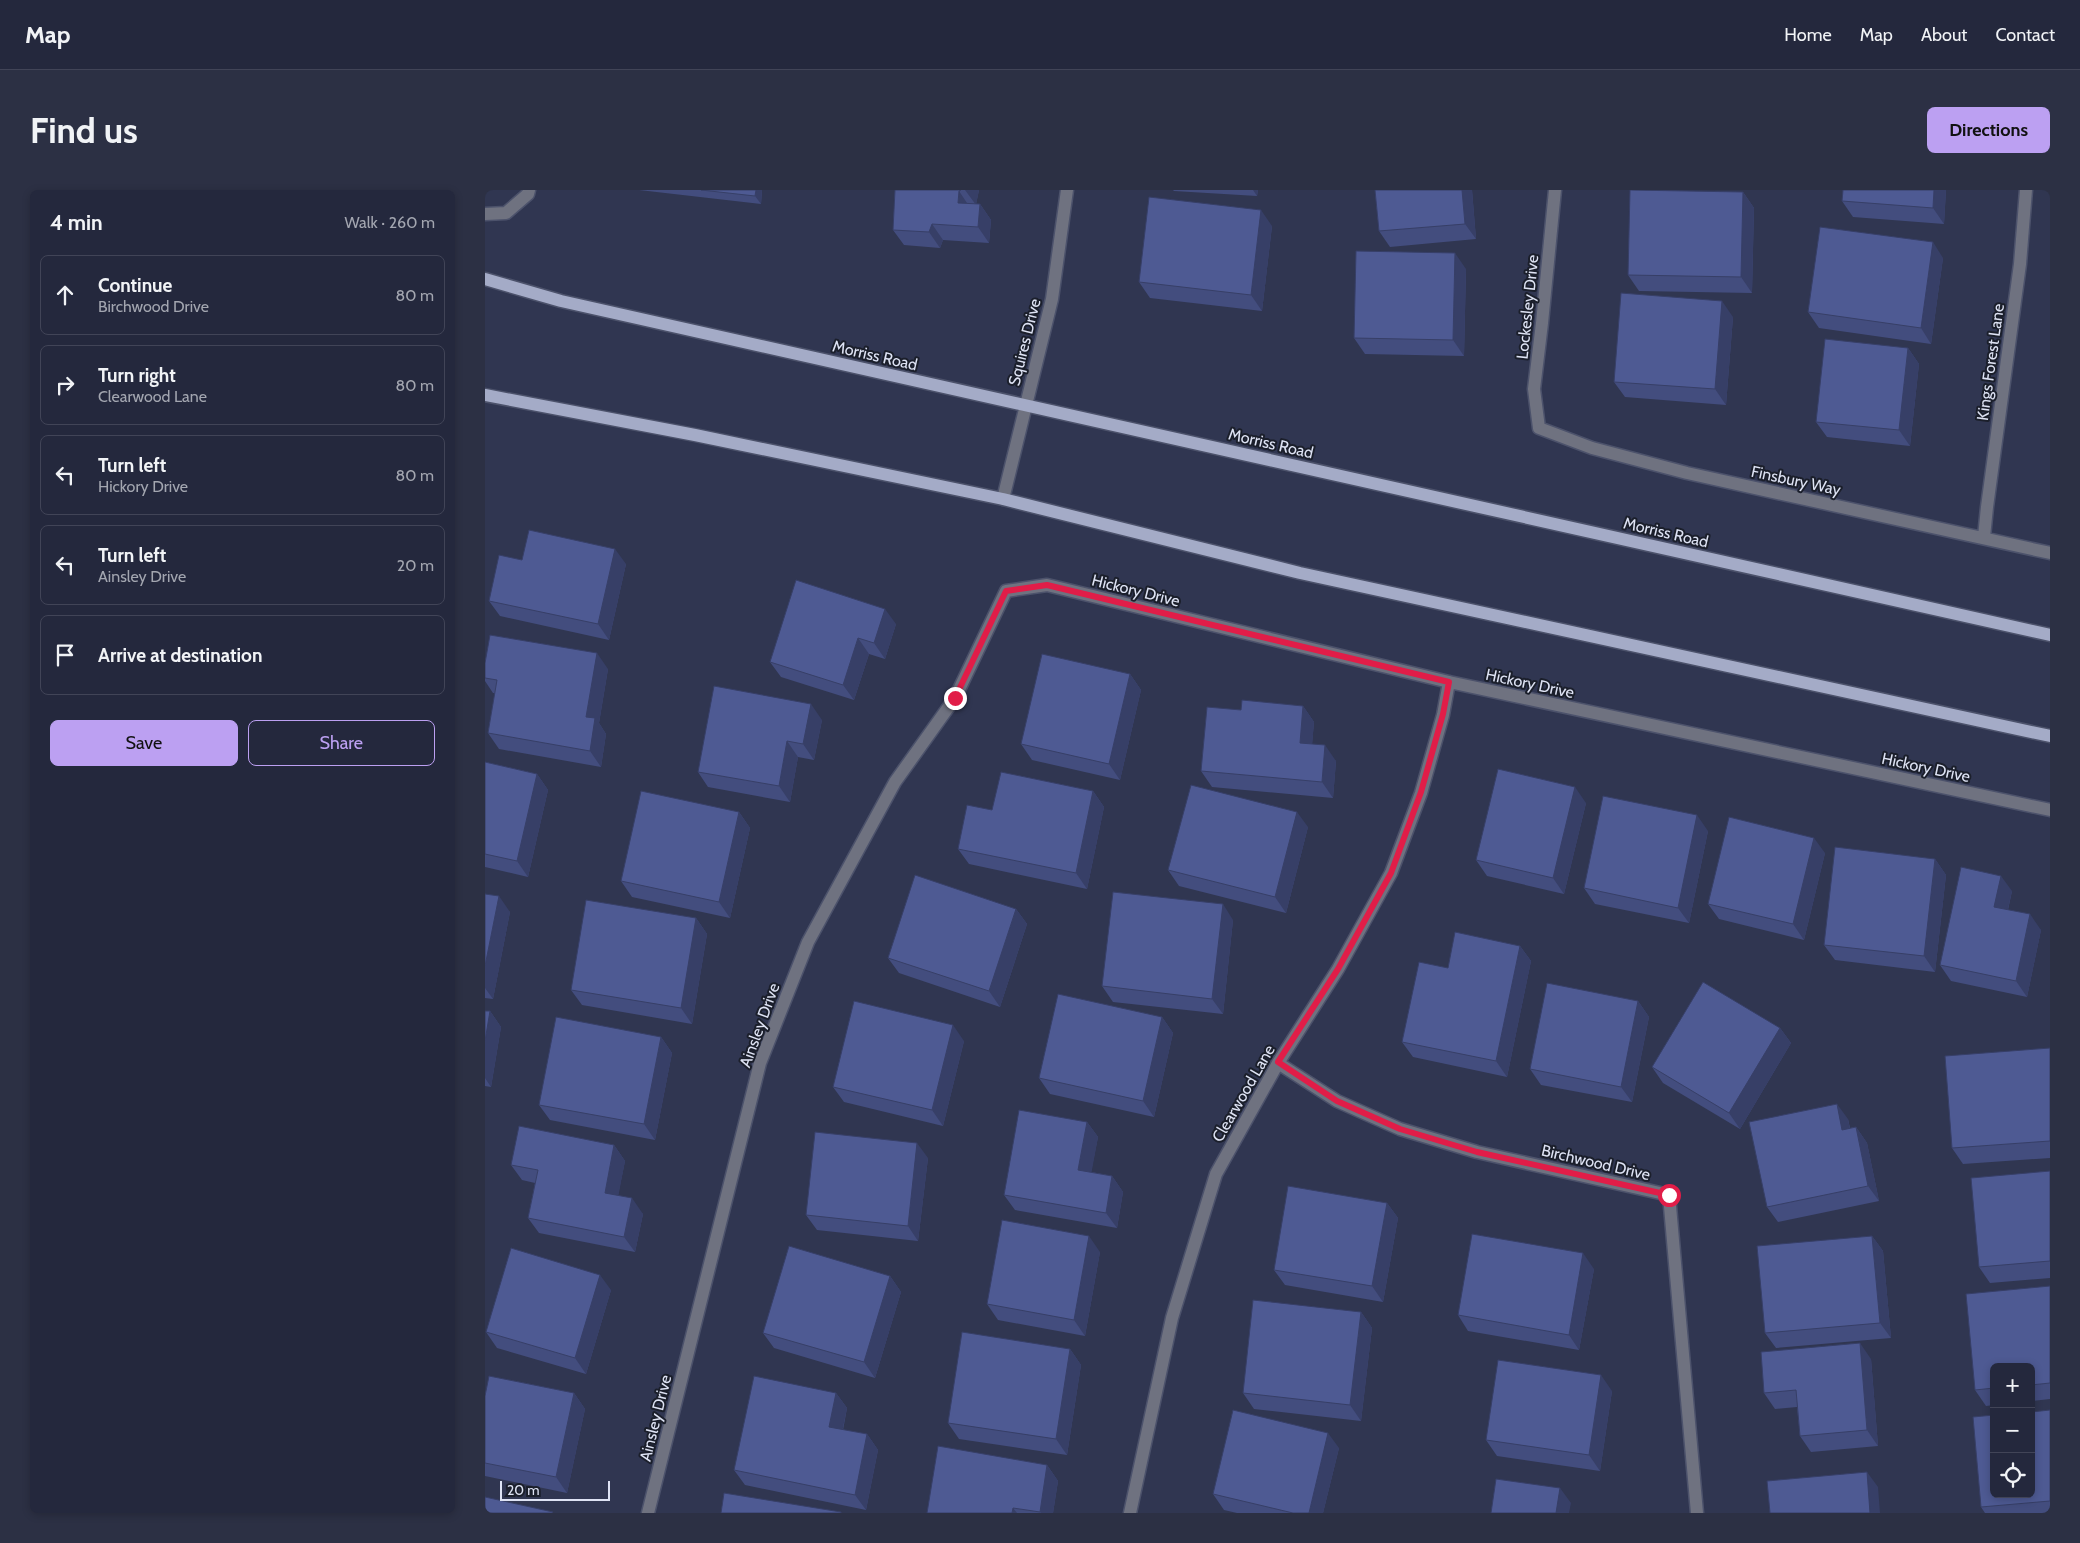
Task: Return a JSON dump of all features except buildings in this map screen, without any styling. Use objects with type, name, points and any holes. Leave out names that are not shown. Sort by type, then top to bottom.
[{"type":"main road","name":"Morriss Road","points":[[485,279],[570,303],[2050,635]]},
{"type":"main road","points":[[485,395],[695,435],[1003,499],[1300,573],[2050,736]]},
{"type":"street","points":[[485,214],[506,213],[528,194],[529,190]]},
{"type":"street","name":"Squires Drive","points":[[1003,499],[1052,299],[1067,190]]},
{"type":"street","name":"Lockesley Drive","points":[[1539,428],[1534,389],[1555,190]]},
{"type":"street","name":"Kings Forest Lane","points":[[1984,538],[2020,264],[2026,190]]},
{"type":"street","name":"Finsbury Way","points":[[1539,428],[1592,448],[1687,473],[2050,552]]},
{"type":"street","name":"Hickory Drive","points":[[1006,591],[1047,585],[1449,682],[2050,810]]},
{"type":"street","name":"Ainsley Drive","points":[[648,1513],[764,1054],[808,942],[895,782],[955,698],[1006,591]]},
{"type":"street","name":"Clearwood Lane","points":[[1130,1513],[1172,1318],[1216,1174],[1278,1062],[1338,969],[1391,873],[1421,792],[1443,714],[1449,682]]},
{"type":"street","name":"Birchwood Drive","points":[[1278,1062],[1337,1101],[1400,1129],[1477,1152],[1669,1195],[1697,1513]]},
{"type":"route","points":[[955,698],[1006,591],[1047,585],[1449,682],[1443,714],[1421,792],[1391,873],[1338,969],[1278,1062],[1337,1101],[1400,1129],[1477,1152],[1669,1195]]}]
